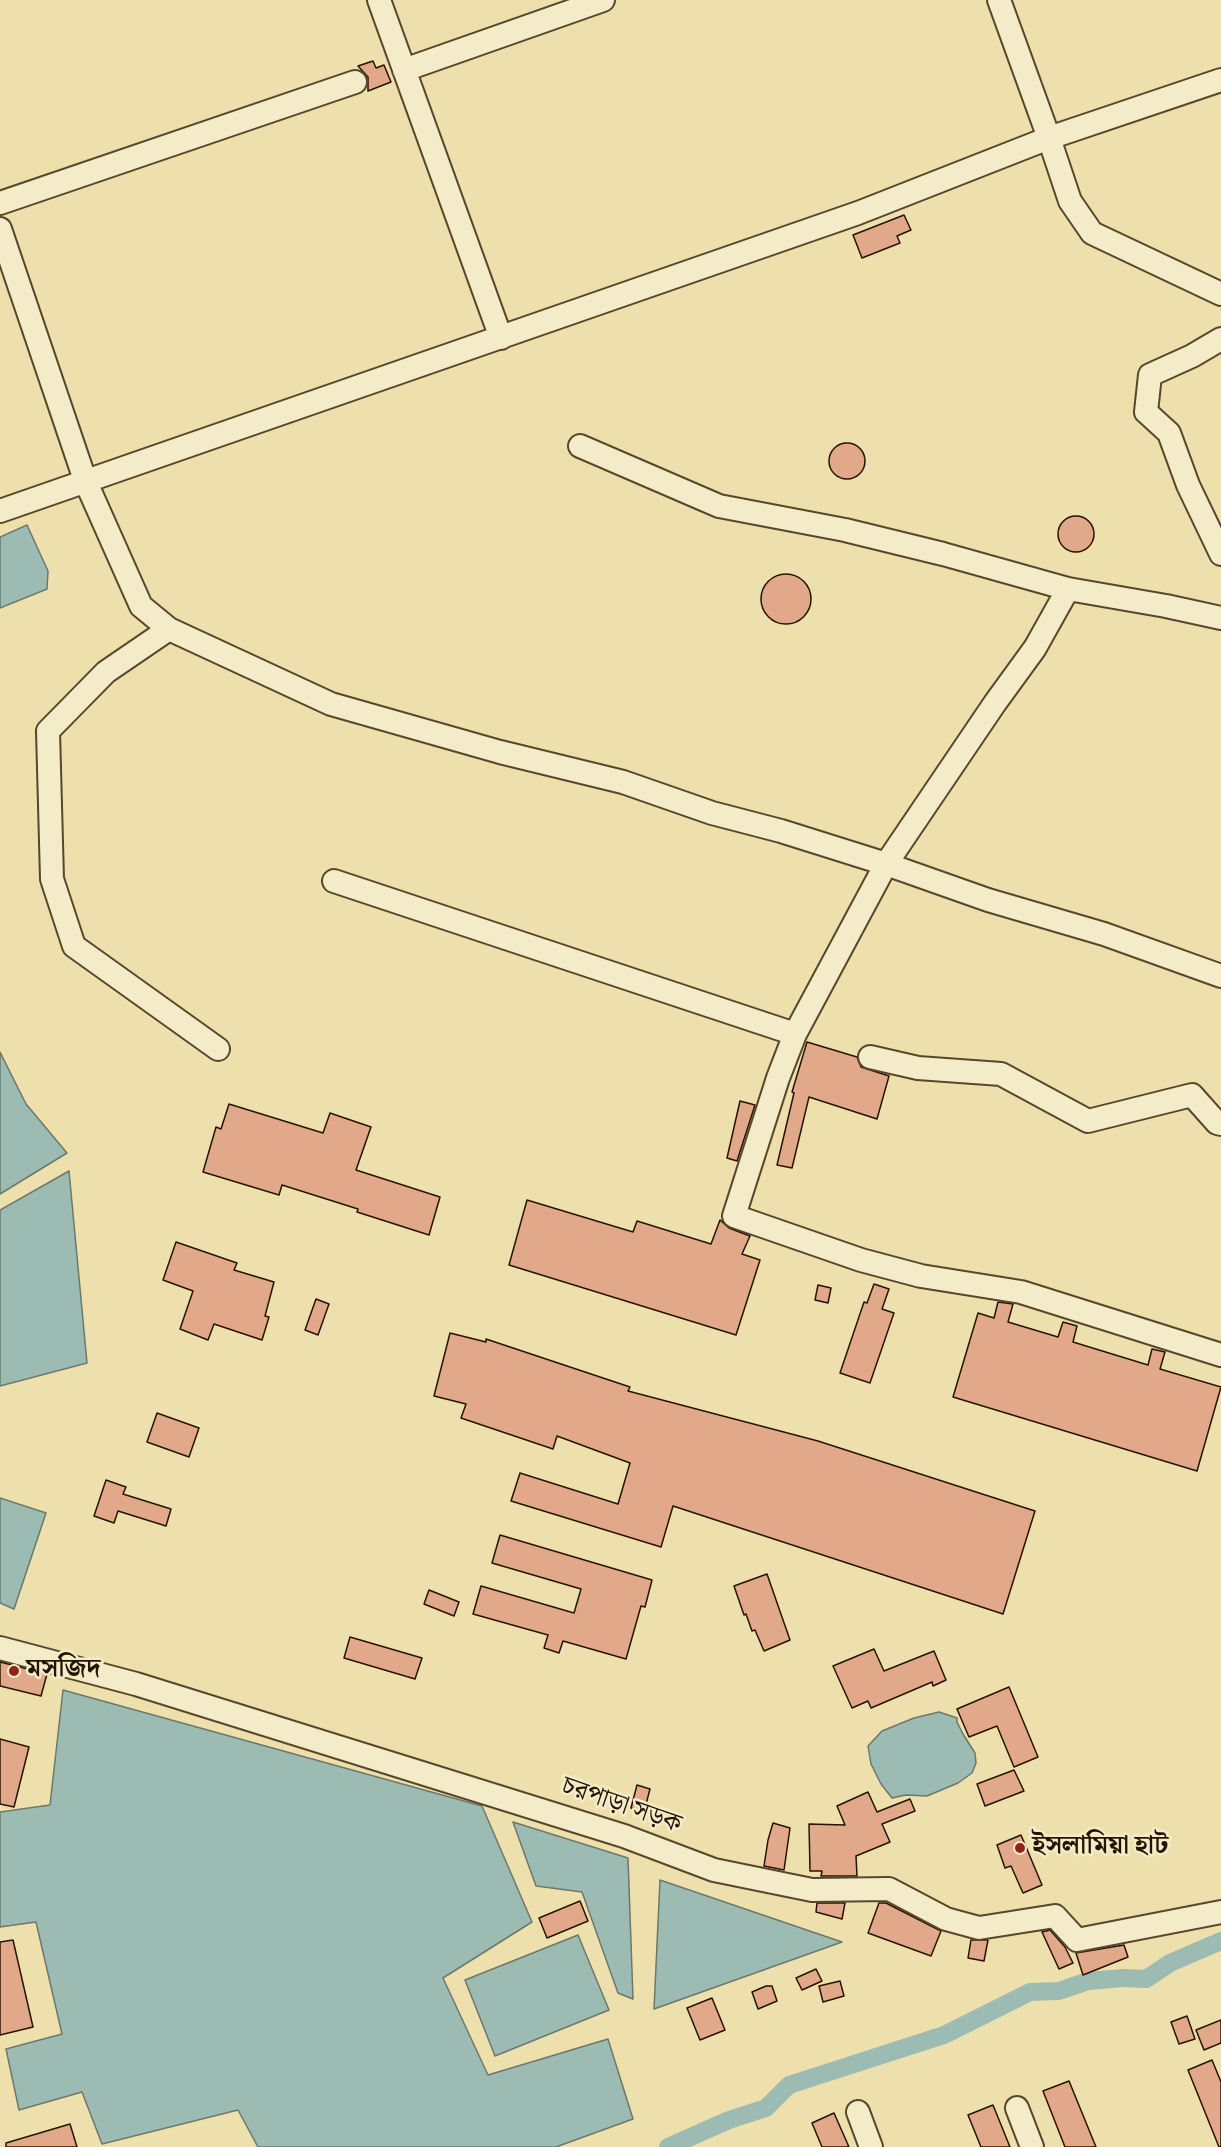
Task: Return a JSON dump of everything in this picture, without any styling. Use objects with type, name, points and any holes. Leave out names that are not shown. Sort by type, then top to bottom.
[{"type":"street","points":[[379,0],[501,338]]},
{"type":"street","points":[[404,70],[603,0]]},
{"type":"street","points":[[999,0],[1070,201],[1092,233],[1221,294]]},
{"type":"street","points":[[0,511],[858,213],[1049,138],[1221,80]]},
{"type":"street","points":[[0,203],[354,82]]},
{"type":"street","points":[[0,229],[85,480],[141,606],[169,629],[331,704],[500,752],[623,782],[712,813],[781,831],[886,864],[988,900],[1104,934],[1221,976]]},
{"type":"street","points":[[1221,339],[1192,356],[1150,375],[1146,412],[1169,433],[1188,485],[1221,554]]},
{"type":"street","points":[[580,446],[719,506],[845,530],[943,554],[1068,589],[1221,618]]},
{"type":"street","points":[[1068,589],[1035,648],[886,864],[795,1034],[778,1078],[734,1216],[861,1260],[921,1276],[1021,1292],[1221,1355]]},
{"type":"street","points":[[169,629],[106,672],[48,731],[52,879],[74,946],[218,1049]]},
{"type":"street","points":[[334,881],[795,1034]]},
{"type":"street","points":[[870,1057],[918,1068],[1001,1074],[1088,1121],[1192,1095],[1217,1123],[1221,1124]]},
{"type":"street","name":"চরপাড়া সড়ক","points":[[0,1648],[148,1687],[624,1836],[714,1870],[812,1890],[889,1889],[946,1919],[979,1928],[1055,1916],[1077,1940],[1221,1912]]},
{"type":"street","points":[[1017,2108],[1032,2147]]},
{"type":"street","points":[[858,2112],[871,2147]]},
{"type":"water","points":[[27,525],[48,571],[47,589],[0,608],[0,537]]},
{"type":"water","points":[[0,1052],[26,1104],[67,1153],[0,1194]]},
{"type":"water","points":[[69,1171],[87,1363],[0,1386],[0,1210]]},
{"type":"water","points":[[0,1498],[46,1513],[14,1609],[0,1603]]},
{"type":"water","points":[[63,1690],[482,1806],[532,1922],[443,1978],[488,2075],[608,2039],[633,2119],[556,2147],[258,2147],[238,2110],[102,2144],[82,2092],[19,2110],[6,2049],[62,2034],[36,1922],[0,1927],[0,1812],[50,1805]]},
{"type":"water","points":[[939,1712],[957,1718],[963,1734],[975,1753],[976,1763],[972,1773],[958,1783],[927,1796],[906,1795],[892,1798],[881,1784],[871,1764],[868,1746],[882,1731],[914,1718]]},
{"type":"water","points":[[513,1822],[628,1858],[633,1999],[618,1993],[582,1892],[536,1886]]},
{"type":"water","points":[[660,1880],[842,1942],[654,2009]]},
{"type":"water","points":[[578,1935],[609,2010],[495,2056],[465,1980]]},
{"type":"building","points":[[373,61],[376,68],[384,65],[391,82],[368,91],[368,77],[358,66]]},
{"type":"building","points":[[904,215],[911,230],[897,236],[900,243],[862,258],[853,235]]},
{"type":"building","points":[[847,443],[860,448],[865,461],[860,474],[847,479],[834,474],[829,461],[834,448]]},
{"type":"building","points":[[1076,516],[1089,521],[1094,534],[1089,547],[1076,552],[1063,547],[1058,534],[1063,521]]},
{"type":"building","points":[[781,574],[791,574],[804,581],[811,594],[811,604],[804,617],[791,624],[781,624],[772,620],[765,613],[761,604],[761,594],[765,585],[772,578]]},
{"type":"building","points":[[807,1042],[857,1057],[861,1067],[889,1076],[877,1119],[809,1097],[792,1168],[777,1165],[794,1093],[792,1092]]},
{"type":"building","points":[[740,1101],[755,1105],[737,1161],[727,1158]]},
{"type":"building","points":[[229,1104],[323,1133],[330,1113],[371,1127],[356,1170],[440,1197],[429,1235],[282,1185],[279,1195],[203,1172],[216,1127],[221,1129]]},
{"type":"building","points":[[527,1200],[633,1232],[637,1221],[711,1244],[720,1220],[729,1228],[750,1236],[742,1254],[760,1260],[736,1335],[509,1265]]},
{"type":"building","points":[[176,1242],[237,1263],[234,1270],[274,1282],[265,1316],[269,1317],[262,1340],[214,1324],[208,1340],[180,1329],[193,1291],[163,1280]]},
{"type":"building","points":[[874,1284],[889,1289],[882,1309],[894,1313],[870,1383],[840,1373],[864,1302],[867,1303]]},
{"type":"building","points":[[818,1285],[831,1288],[828,1303],[815,1300]]},
{"type":"building","points":[[316,1299],[329,1304],[318,1335],[305,1330]]},
{"type":"building","points":[[998,1302],[1013,1304],[1008,1322],[1058,1337],[1063,1322],[1077,1326],[1073,1342],[1148,1365],[1152,1349],[1165,1352],[1160,1369],[1221,1387],[1197,1471],[953,1397],[978,1313],[994,1318]]},
{"type":"building","points":[[450,1333],[486,1342],[486,1339],[630,1387],[628,1391],[818,1441],[1035,1511],[1003,1614],[673,1506],[661,1547],[511,1501],[520,1473],[618,1504],[630,1463],[557,1436],[553,1449],[461,1418],[466,1404],[434,1396]]},
{"type":"building","points":[[157,1413],[199,1428],[189,1457],[147,1442]]},
{"type":"building","points":[[106,1480],[126,1487],[123,1494],[171,1509],[166,1526],[118,1511],[114,1523],[94,1516]]},
{"type":"building","points":[[500,1535],[652,1580],[645,1607],[641,1606],[626,1659],[563,1641],[559,1653],[544,1648],[548,1635],[473,1614],[481,1586],[574,1613],[581,1589],[492,1563]]},
{"type":"building","points":[[767,1574],[790,1640],[764,1651],[755,1630],[752,1631],[746,1614],[744,1615],[734,1586]]},
{"type":"building","points":[[429,1590],[459,1602],[454,1616],[424,1604]]},
{"type":"building","points":[[350,1637],[422,1658],[415,1679],[344,1658]]},
{"type":"building","points":[[874,1649],[884,1671],[934,1651],[946,1680],[933,1686],[932,1682],[871,1708],[868,1701],[852,1708],[833,1666]]},
{"type":"building","points":[[0,1662],[47,1674],[41,1696],[0,1686]]},
{"type":"building","points":[[1009,1687],[1038,1757],[1014,1767],[997,1726],[969,1737],[957,1709]]},
{"type":"building","points":[[0,1739],[29,1747],[14,1807],[0,1804]]},
{"type":"building","points":[[1014,1770],[1024,1791],[985,1806],[977,1784]]},
{"type":"building","points":[[637,1785],[650,1789],[644,1812],[631,1808]]},
{"type":"building","points":[[868,1792],[877,1812],[910,1799],[915,1811],[882,1824],[890,1842],[856,1856],[857,1876],[821,1876],[822,1871],[810,1871],[809,1824],[845,1825],[837,1806]]},
{"type":"building","points":[[773,1823],[790,1828],[784,1870],[764,1866]]},
{"type":"building","points":[[1021,1835],[1042,1885],[1023,1893],[1011,1866],[1005,1868],[997,1845]]},
{"type":"building","points":[[580,1901],[588,1921],[547,1938],[539,1918]]},
{"type":"building","points":[[817,1903],[845,1903],[842,1919],[816,1912]]},
{"type":"building","points":[[879,1903],[886,1903],[941,1931],[931,1956],[868,1933]]},
{"type":"building","points":[[1050,1930],[1065,1947],[1073,1963],[1059,1969],[1042,1932]]},
{"type":"building","points":[[13,1940],[33,2027],[0,2035],[0,1942]]},
{"type":"building","points":[[971,1940],[988,1940],[984,1961],[968,1958]]},
{"type":"building","points":[[1124,1945],[1128,1957],[1083,1975],[1076,1953]]},
{"type":"building","points":[[816,1969],[822,1981],[802,1990],[796,1978]]},
{"type":"building","points":[[840,1981],[844,1996],[823,2002],[819,1986]]},
{"type":"building","points":[[772,1986],[777,2001],[758,2009],[752,1992]]},
{"type":"building","points":[[712,1998],[725,2030],[700,2040],[687,2008]]},
{"type":"building","points":[[1187,2016],[1195,2039],[1179,2044],[1171,2022]]},
{"type":"building","points":[[1221,2020],[1221,2043],[1204,2050],[1196,2030]]},
{"type":"building","points":[[1212,2060],[1221,2082],[1221,2147],[1219,2147],[1188,2070]]},
{"type":"building","points":[[1069,2081],[1096,2147],[1065,2147],[1043,2091]]},
{"type":"building","points":[[993,2105],[1010,2147],[981,2147],[968,2115]]},
{"type":"building","points":[[834,2113],[849,2147],[822,2147],[812,2123]]},
{"type":"building","points":[[70,2124],[77,2147],[6,2147],[6,2143]]},
{"type":"waterway","points":[[668,2147],[729,2120],[766,2108],[789,2085],[944,2035],[1030,1992],[1059,1991],[1088,1981],[1146,1979],[1170,1963],[1221,1941]]},
{"type":"place","name":"মসজিদ","points":[[14,1671]]},
{"type":"place","name":"ইসলামিয়া হাট","points":[[1020,1848]]}]
